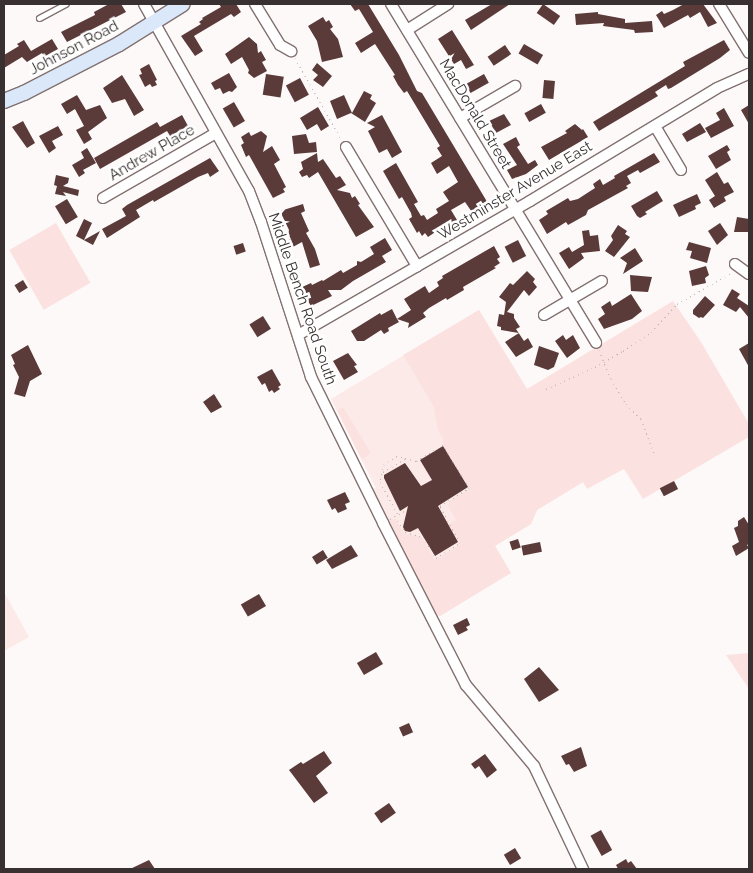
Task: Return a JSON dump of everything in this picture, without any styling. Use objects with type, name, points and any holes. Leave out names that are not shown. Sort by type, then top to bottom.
[{"type":"main road","name":"Johnson Road","points":[[4,101],[24,93],[119,44],[183,4]]},
{"type":"street","name":"Middle Bench Road South","points":[[144,4],[254,201],[317,393],[472,694],[534,766],[583,869]]},
{"type":"street","points":[[255,4],[280,45],[291,51]]},
{"type":"street","name":"MacDonald Street","points":[[392,4],[596,343]]},
{"type":"street","points":[[407,30],[448,4]]},
{"type":"street","points":[[720,4],[749,53]]},
{"type":"street","name":"Westminster Avenue East","points":[[298,335],[515,209],[717,88],[749,74]]},
{"type":"street","points":[[460,118],[515,86]]},
{"type":"street","points":[[655,126],[681,170]]},
{"type":"street","name":"Andrew Place","points":[[103,198],[216,134]]},
{"type":"street","points":[[346,147],[417,266]]},
{"type":"street","points":[[738,266],[749,274]]},
{"type":"street","points":[[544,315],[602,281]]},
{"type":"lane","points":[[39,18],[65,4]]},
{"type":"path","points":[[291,51],[346,147]]},
{"type":"path","points":[[546,388],[605,361],[651,332],[677,304],[738,266]]},
{"type":"path","points":[[596,343],[611,379],[626,404],[641,419],[654,453]]},
{"type":"path","points":[[395,516],[405,532],[423,537],[436,558],[460,544],[440,506],[468,488],[443,445],[416,461],[396,456],[384,464],[380,482],[398,514]]},
{"type":"path","points":[[382,473],[406,458]]},
{"type":"path","points":[[383,523],[406,510]]},
{"type":"shaded area","points":[[56,223],[90,283],[44,310],[9,250]]},
{"type":"shaded area","points":[[673,301],[701,342],[749,424],[749,437],[643,499],[624,469],[587,489],[583,482],[537,510],[531,524],[495,546],[511,573],[440,616],[437,615],[389,521],[395,518],[404,533],[422,537],[435,560],[461,544],[449,524],[456,520],[448,506],[450,501],[469,489],[443,445],[443,439],[437,427],[434,407],[403,355],[479,310],[527,389]]},
{"type":"shaded area","points":[[479,310],[583,482],[537,510],[531,524],[495,546],[511,573],[440,616],[437,615],[371,488],[376,488],[331,399]]},
{"type":"shaded area","points":[[343,407],[371,453],[362,460],[337,410]]},
{"type":"shaded area","points":[[4,592],[29,637],[4,651]]},
{"type":"shaded area","points":[[749,653],[749,689],[726,655]]},
{"type":"building","points":[[109,4],[121,4],[126,12],[67,42],[61,32],[95,15],[94,12]]},
{"type":"building","points":[[219,4],[236,4],[241,12],[234,17],[231,14],[194,36],[203,51],[195,56],[181,36],[201,24],[199,22],[202,18],[221,7]]},
{"type":"building","points":[[350,4],[368,4],[399,55],[417,91],[422,93],[486,200],[488,207],[474,215],[465,202],[451,210],[457,220],[447,224],[428,237],[425,233],[422,236],[419,231],[417,233],[409,219],[412,217],[411,213],[402,197],[399,199],[383,171],[396,163],[418,202],[414,204],[421,216],[424,215],[427,220],[438,213],[436,209],[449,201],[443,192],[458,182],[449,166],[437,174],[431,163],[442,156],[437,148],[440,146],[407,91],[404,93],[398,85],[393,76],[395,75],[375,44],[361,53],[355,43],[373,32],[359,9],[355,11]]},
{"type":"building","points":[[492,4],[510,4],[471,30],[465,20]]},
{"type":"building","points":[[543,4],[560,16],[554,25],[537,13]]},
{"type":"building","points":[[684,4],[703,4],[717,23],[708,27],[700,12],[690,18],[688,15],[664,28],[656,15],[662,11],[664,14]]},
{"type":"building","points":[[598,12],[598,14],[625,19],[625,23],[652,21],[653,32],[635,33],[634,30],[603,26],[604,23],[576,25],[575,14]]},
{"type":"building","points":[[323,17],[326,22],[329,20],[333,27],[330,29],[338,39],[343,57],[322,62],[317,41],[308,26]]},
{"type":"building","points":[[452,30],[474,65],[466,69],[461,60],[454,64],[438,39]]},
{"type":"building","points":[[249,37],[257,44],[258,53],[261,51],[266,60],[262,62],[267,71],[254,78],[248,73],[249,70],[242,57],[231,64],[225,54]]},
{"type":"building","points":[[52,39],[58,49],[44,57],[42,53],[27,62],[22,57],[4,68],[4,55],[19,46],[17,44],[24,40],[31,51]]},
{"type":"building","points":[[724,40],[730,50],[720,58],[671,88],[668,89],[666,85],[655,92],[658,96],[599,131],[593,122],[685,66],[683,62]]},
{"type":"building","points":[[524,44],[543,55],[538,65],[518,54]]},
{"type":"building","points":[[505,45],[511,54],[494,66],[488,57]]},
{"type":"building","points":[[317,63],[332,76],[323,87],[313,80],[318,75],[312,70]]},
{"type":"building","points":[[149,64],[157,80],[155,81],[157,85],[152,87],[150,84],[145,87],[139,75],[142,74],[140,69]]},
{"type":"building","points":[[229,73],[237,87],[232,92],[229,91],[223,94],[220,88],[215,90],[211,83]]},
{"type":"building","points":[[266,74],[284,77],[280,98],[263,95]]},
{"type":"building","points":[[484,74],[489,83],[470,93],[466,84]]},
{"type":"building","points":[[122,75],[144,110],[134,116],[125,99],[112,103],[103,88]]},
{"type":"building","points":[[300,78],[309,95],[295,102],[286,86]]},
{"type":"building","points":[[544,80],[555,81],[553,99],[542,98]]},
{"type":"building","points":[[364,91],[372,95],[370,99],[376,103],[365,122],[351,113],[337,119],[330,101],[344,95],[352,113]]},
{"type":"building","points":[[77,95],[86,110],[100,105],[107,118],[88,132],[92,139],[84,144],[76,130],[84,126],[75,109],[67,114],[61,104]]},
{"type":"building","points":[[234,102],[245,121],[234,128],[223,108]]},
{"type":"building","points":[[541,104],[546,113],[529,122],[524,113]]},
{"type":"building","points":[[749,105],[749,124],[741,110]]},
{"type":"building","points":[[318,107],[329,126],[321,131],[317,124],[307,130],[300,118]]},
{"type":"building","points":[[724,108],[734,126],[711,138],[705,128],[720,120],[716,113]]},
{"type":"building","points":[[504,114],[511,125],[496,133],[489,121]]},
{"type":"building","points":[[182,115],[188,126],[170,136],[167,131],[100,169],[94,158],[157,122],[160,127]]},
{"type":"building","points":[[382,115],[402,152],[392,158],[387,149],[379,153],[368,131],[375,127],[367,123]]},
{"type":"building","points":[[23,121],[35,143],[27,148],[12,127]]},
{"type":"building","points":[[700,123],[706,132],[687,142],[682,134]]},
{"type":"building","points":[[575,124],[583,129],[588,137],[549,160],[541,147],[567,133],[565,131]]},
{"type":"building","points":[[58,126],[63,135],[52,141],[56,148],[49,153],[39,136]]},
{"type":"building","points":[[261,131],[267,136],[263,152],[272,146],[280,160],[274,164],[286,187],[283,189],[285,192],[273,198],[249,155],[246,157],[241,145],[244,143],[241,137],[249,132],[251,136]]},
{"type":"building","points":[[306,134],[309,143],[316,142],[317,152],[294,154],[292,136]]},
{"type":"building","points":[[516,137],[520,145],[517,147],[528,164],[535,160],[538,165],[526,174],[512,179],[507,170],[517,165],[503,144]]},
{"type":"building","points":[[727,145],[730,150],[727,152],[731,160],[716,169],[708,156]]},
{"type":"building","points":[[87,148],[96,163],[83,170],[85,173],[79,177],[72,165],[84,158],[81,152]]},
{"type":"building","points":[[317,153],[318,162],[323,159],[336,178],[340,176],[346,185],[337,190],[350,193],[352,198],[355,196],[360,204],[358,205],[374,227],[356,237],[318,172],[309,178],[307,175],[302,177],[299,172],[303,169],[301,162]]},
{"type":"building","points":[[654,153],[660,162],[640,173],[638,170],[627,176],[631,183],[626,186],[628,188],[588,210],[586,215],[568,225],[566,222],[547,234],[539,220],[548,214],[546,211],[568,198],[570,201],[578,199],[595,188],[593,184],[600,179],[603,185],[615,178],[614,176]]},
{"type":"building","points":[[210,158],[219,171],[210,177],[208,173],[198,177],[136,210],[140,217],[107,238],[102,229],[126,216],[122,209],[127,205]]},
{"type":"building","points":[[717,172],[724,184],[728,182],[734,192],[724,197],[726,201],[714,208],[709,200],[715,196],[705,180]]},
{"type":"building","points":[[56,175],[69,178],[68,183],[63,186],[79,190],[78,196],[63,192],[66,196],[55,194],[57,186],[54,185]]},
{"type":"building","points":[[657,191],[663,201],[645,212],[647,214],[640,218],[637,216],[631,206]]},
{"type":"building","points":[[697,194],[701,203],[695,206],[696,209],[679,217],[673,205]]},
{"type":"building","points":[[67,199],[78,217],[66,224],[55,206]]},
{"type":"building","points":[[303,204],[305,211],[301,213],[309,231],[306,233],[315,249],[320,265],[310,268],[302,242],[291,248],[287,241],[291,239],[288,234],[289,230],[280,211]]},
{"type":"building","points":[[737,217],[749,219],[749,232],[734,232]]},
{"type":"building","points":[[84,219],[92,223],[84,240],[100,231],[93,245],[76,236]]},
{"type":"building","points":[[720,223],[728,235],[717,245],[708,231]]},
{"type":"building","points":[[618,225],[627,231],[625,234],[630,237],[614,257],[605,251],[613,240],[611,236]]},
{"type":"building","points":[[589,230],[590,236],[598,235],[600,251],[581,253],[584,258],[569,269],[559,253],[569,247],[572,252],[584,245],[582,231]]},
{"type":"building","points":[[385,238],[392,250],[382,256],[386,262],[341,290],[328,290],[332,296],[311,306],[300,288],[311,283],[312,285],[323,281],[341,270],[343,273],[357,265],[357,261],[361,262],[374,254],[370,247]]},
{"type":"building","points":[[518,240],[526,256],[513,263],[505,247]]},
{"type":"building","points":[[689,242],[711,248],[707,263],[690,258],[692,251],[686,250]]},
{"type":"building","points":[[243,243],[246,252],[236,255],[233,246]]},
{"type":"building","points":[[494,246],[500,257],[497,259],[500,263],[494,267],[496,268],[463,287],[464,290],[429,308],[423,313],[426,317],[408,328],[409,323],[397,319],[411,310],[404,299],[425,286],[429,293],[439,286],[437,282],[443,278],[442,276]]},
{"type":"building","points":[[635,248],[643,261],[623,274],[627,263],[620,258]]},
{"type":"building","points":[[706,266],[709,275],[705,278],[706,283],[692,286],[689,271]]},
{"type":"building","points":[[527,271],[535,279],[533,282],[537,287],[529,296],[524,290],[507,312],[514,314],[514,318],[520,327],[516,329],[519,333],[501,330],[501,327],[497,326],[499,314],[504,315],[506,302],[499,297],[510,283],[513,285]]},
{"type":"building","points":[[630,275],[652,277],[648,292],[631,291]]},
{"type":"building","points":[[23,280],[28,288],[19,293],[15,285]]},
{"type":"building","points":[[732,289],[740,294],[737,298],[749,306],[749,318],[740,307],[736,312],[723,305]]},
{"type":"building","points":[[631,294],[642,311],[632,319],[604,329],[598,319],[605,314],[601,307],[610,301],[612,306]]},
{"type":"building","points":[[705,296],[715,305],[703,318],[699,318],[693,314],[693,310]]},
{"type":"building","points":[[392,309],[399,322],[388,328],[389,331],[384,334],[381,330],[364,341],[357,341],[351,331],[380,313],[381,315]]},
{"type":"building","points":[[263,316],[271,329],[257,337],[249,324]]},
{"type":"building","points":[[519,333],[524,341],[528,338],[533,347],[516,357],[505,342]]},
{"type":"building","points":[[563,335],[566,340],[573,335],[580,348],[567,358],[555,341]]},
{"type":"building","points":[[749,343],[749,367],[739,349]]},
{"type":"building","points":[[28,345],[42,374],[30,381],[25,397],[14,394],[19,377],[13,365],[15,364],[11,355]]},
{"type":"building","points":[[539,346],[559,353],[554,367],[548,370],[534,365]]},
{"type":"building","points":[[348,353],[357,365],[354,366],[358,372],[344,380],[333,361]]},
{"type":"building","points":[[272,369],[281,385],[278,387],[280,389],[274,393],[272,390],[269,392],[265,383],[262,385],[257,377]]},
{"type":"building","points":[[214,394],[222,407],[211,413],[203,402]]},
{"type":"building","points":[[443,446],[468,487],[438,506],[458,542],[435,556],[418,528],[410,532],[405,531],[403,527],[408,506],[400,511],[384,475],[405,463],[421,486],[432,480],[420,460]]},
{"type":"building","points":[[674,481],[678,489],[664,496],[660,488]]},
{"type":"building","points":[[345,492],[350,502],[345,504],[347,509],[338,513],[335,508],[332,510],[327,500]]},
{"type":"building","points":[[744,517],[749,525],[749,544],[747,545],[749,548],[736,556],[732,546],[739,542],[734,528],[738,526],[738,521]]},
{"type":"building","points":[[518,539],[521,548],[512,550],[509,542]]},
{"type":"building","points":[[540,542],[542,552],[523,555],[521,546]]},
{"type":"building","points":[[351,545],[358,556],[332,569],[326,560]]},
{"type":"building","points":[[323,550],[328,558],[317,565],[312,557]]},
{"type":"building","points":[[259,594],[266,606],[248,617],[241,604]]},
{"type":"building","points":[[467,618],[470,625],[466,627],[468,630],[458,635],[453,625]]},
{"type":"building","points":[[376,652],[383,664],[364,675],[357,663]]},
{"type":"building","points":[[539,667],[559,690],[539,702],[524,679]]},
{"type":"building","points":[[409,723],[413,732],[403,737],[399,727]]},
{"type":"building","points":[[581,747],[587,766],[574,772],[569,764],[566,765],[561,756]]},
{"type":"building","points":[[324,751],[332,763],[316,776],[328,793],[314,803],[289,770]]},
{"type":"building","points":[[485,754],[497,770],[487,778],[479,766],[475,769],[471,764]]},
{"type":"building","points":[[389,803],[396,813],[381,823],[374,813]]},
{"type":"building","points":[[601,830],[612,850],[602,856],[591,836]]},
{"type":"building","points":[[515,848],[521,858],[510,865],[504,855]]},
{"type":"building","points":[[626,859],[628,863],[631,861],[637,869],[618,869],[616,865]]},
{"type":"building","points":[[149,860],[155,869],[130,869]]}]
